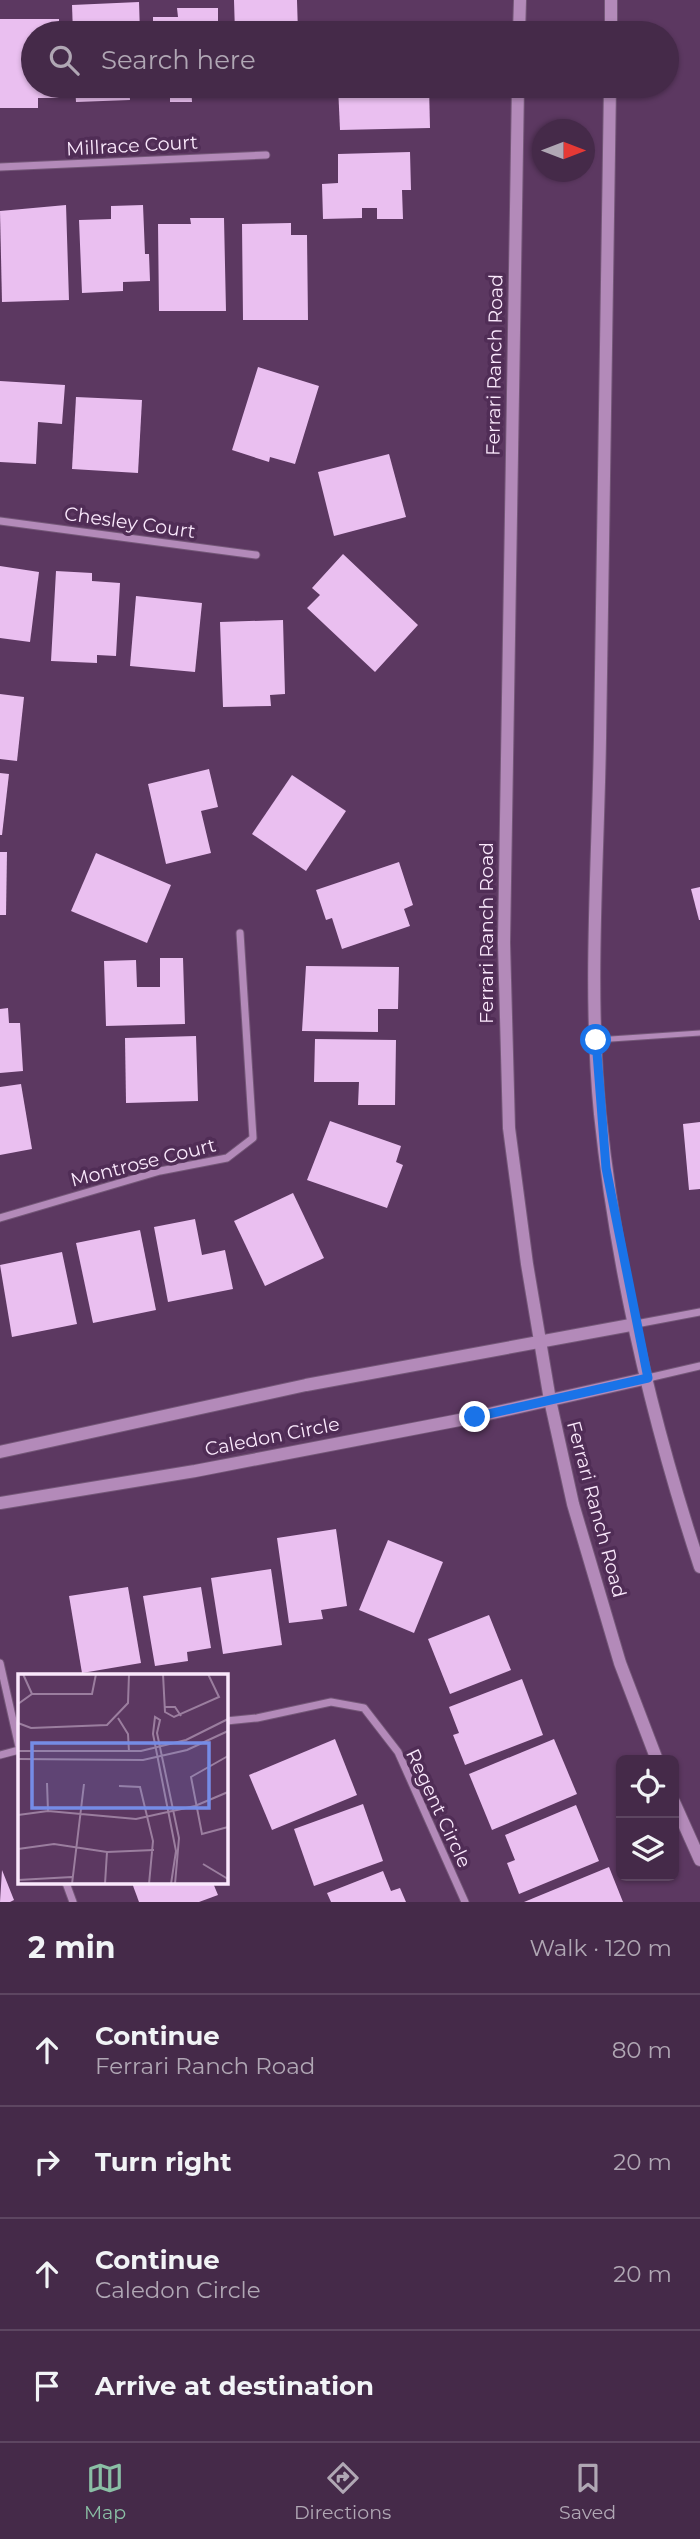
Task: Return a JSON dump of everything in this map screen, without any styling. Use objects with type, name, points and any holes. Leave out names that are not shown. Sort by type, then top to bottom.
[{"type":"street","points":[[519,21],[520,0]]},
{"type":"street","points":[[611,0],[611,21]]},
{"type":"street","name":"Ferrari Ranch Road","points":[[518,98],[505,1047],[515,1187],[550,1400],[592,1572],[620,1663],[655,1755]]},
{"type":"street","points":[[610,98],[596,1040],[606,1168],[636,1324],[648,1378],[700,1567]]},
{"type":"street","name":"Millrace Court","points":[[0,167],[266,155]]},
{"type":"street","name":"Chesley Court","points":[[0,520],[256,555]]},
{"type":"street","name":"Montrose Court","points":[[0,1218],[160,1171],[227,1158],[253,1138],[240,933]]},
{"type":"street","points":[[0,1452],[306,1385],[700,1312]]},
{"type":"street","points":[[648,1378],[700,1366]]},
{"type":"street","name":"Caledon Circle","points":[[0,1503],[195,1471],[648,1378]]},
{"type":"street","points":[[0,1663],[18,1744]]},
{"type":"street","name":"Regent Circle","points":[[228,1721],[257,1718],[331,1702],[364,1708],[398,1752],[465,1902]]},
{"type":"street","points":[[0,1755],[18,1748]]},
{"type":"street","points":[[679,1813],[700,1860]]},
{"type":"street","points":[[66,1884],[73,1902]]},
{"type":"lane","points":[[596,1040],[700,1033]]},
{"type":"building","points":[[234,0],[297,0],[298,21],[235,21]]},
{"type":"building","points":[[139,2],[140,21],[73,21],[72,5]]},
{"type":"building","points":[[177,8],[218,8],[218,21],[153,21],[153,17],[178,17]]},
{"type":"building","points":[[0,19],[59,19],[21,21],[21,98],[38,98],[38,108],[0,108]]},
{"type":"building","points":[[76,98],[130,100],[76,102]]},
{"type":"building","points":[[170,98],[192,98],[192,102],[170,102]]},
{"type":"building","points":[[339,98],[429,98],[430,128],[340,130]]},
{"type":"building","points":[[410,152],[411,190],[402,190],[403,219],[377,219],[377,208],[362,208],[362,218],[323,219],[322,184],[338,183],[338,154]]},
{"type":"building","points":[[66,205],[69,300],[2,302],[0,211]]},
{"type":"building","points":[[143,205],[145,254],[149,254],[150,281],[123,282],[123,291],[82,293],[79,220],[111,219],[111,206]]},
{"type":"building","points":[[190,218],[224,218],[226,311],[159,311],[158,224],[191,224]]},
{"type":"building","points":[[291,223],[291,235],[307,235],[308,320],[243,320],[242,224]]},
{"type":"building","points":[[258,367],[319,386],[295,464],[270,457],[269,462],[232,450]]},
{"type":"building","points":[[0,381],[65,385],[62,424],[38,422],[36,464],[0,462]]},
{"type":"building","points":[[76,397],[142,400],[138,473],[72,469]]},
{"type":"building","points":[[389,454],[406,517],[334,536],[318,472]]},
{"type":"building","points":[[343,554],[418,625],[375,672],[307,608],[320,595],[312,588]]},
{"type":"building","points":[[0,566],[39,572],[30,642],[0,638]]},
{"type":"building","points":[[56,571],[92,573],[92,581],[120,583],[116,656],[97,655],[97,663],[51,661]]},
{"type":"building","points":[[136,596],[202,603],[195,672],[130,666]]},
{"type":"building","points":[[283,620],[285,694],[270,695],[271,706],[223,707],[220,622]]},
{"type":"building","points":[[0,694],[24,697],[17,761],[0,759]]},
{"type":"building","points":[[209,769],[218,807],[201,811],[211,853],[166,864],[148,784]]},
{"type":"building","points":[[0,773],[9,774],[2,835],[0,835]]},
{"type":"building","points":[[292,775],[346,811],[306,871],[252,834]]},
{"type":"building","points":[[0,852],[7,852],[6,915],[0,915]]},
{"type":"building","points":[[96,853],[171,885],[147,943],[71,911]]},
{"type":"building","points":[[399,862],[413,905],[404,909],[410,926],[342,949],[332,918],[326,920],[316,890]]},
{"type":"building","points":[[700,887],[700,920],[699,920],[691,889]]},
{"type":"building","points":[[160,958],[183,958],[185,1024],[106,1026],[104,961],[136,960],[137,987],[160,987]]},
{"type":"building","points":[[306,966],[399,967],[398,1009],[378,1009],[378,1032],[302,1031]]},
{"type":"building","points":[[8,1008],[9,1023],[20,1023],[23,1071],[0,1073],[0,1009]]},
{"type":"building","points":[[196,1036],[198,1101],[126,1103],[125,1038]]},
{"type":"building","points":[[315,1039],[396,1040],[395,1105],[358,1105],[359,1082],[314,1082]]},
{"type":"building","points":[[21,1084],[32,1149],[0,1155],[0,1087]]},
{"type":"building","points":[[330,1121],[401,1146],[396,1162],[403,1165],[387,1208],[307,1180]]},
{"type":"building","points":[[700,1122],[700,1189],[689,1190],[683,1124]]},
{"type":"building","points":[[293,1193],[324,1258],[265,1286],[234,1221]]},
{"type":"building","points":[[195,1219],[202,1255],[225,1250],[233,1289],[168,1302],[154,1227]]},
{"type":"building","points":[[140,1230],[156,1310],[93,1323],[76,1243]]},
{"type":"building","points":[[62,1252],[77,1324],[12,1337],[0,1265]]},
{"type":"building","points":[[336,1529],[347,1606],[321,1610],[323,1619],[289,1623],[277,1538]]},
{"type":"building","points":[[388,1540],[443,1562],[414,1633],[359,1610]]},
{"type":"building","points":[[271,1569],[282,1645],[223,1654],[211,1578]]},
{"type":"building","points":[[128,1587],[141,1663],[82,1673],[69,1596]]},
{"type":"building","points":[[201,1587],[211,1648],[187,1652],[188,1661],[155,1666],[143,1596]]},
{"type":"building","points":[[489,1615],[511,1670],[450,1694],[428,1639]]},
{"type":"building","points":[[522,1679],[543,1735],[465,1765],[453,1735],[459,1733],[449,1707]]},
{"type":"building","points":[[335,1739],[357,1795],[272,1830],[249,1775]]},
{"type":"building","points":[[554,1739],[577,1794],[492,1830],[469,1774]]},
{"type":"building","points":[[363,1804],[383,1861],[314,1886],[294,1829]]},
{"type":"building","points":[[576,1805],[599,1861],[519,1894],[507,1863],[515,1860],[505,1835]]},
{"type":"building","points":[[609,1867],[623,1902],[524,1902]]},
{"type":"building","points":[[2,1870],[14,1900],[10,1902],[0,1902]]},
{"type":"building","points":[[383,1871],[391,1891],[400,1888],[406,1902],[331,1902],[327,1893]]},
{"type":"building","points":[[132,1884],[213,1884],[218,1895],[199,1902],[139,1902]]},
{"type":"route","points":[[475,1417],[648,1378],[624,1269],[606,1168],[596,1040]]}]
